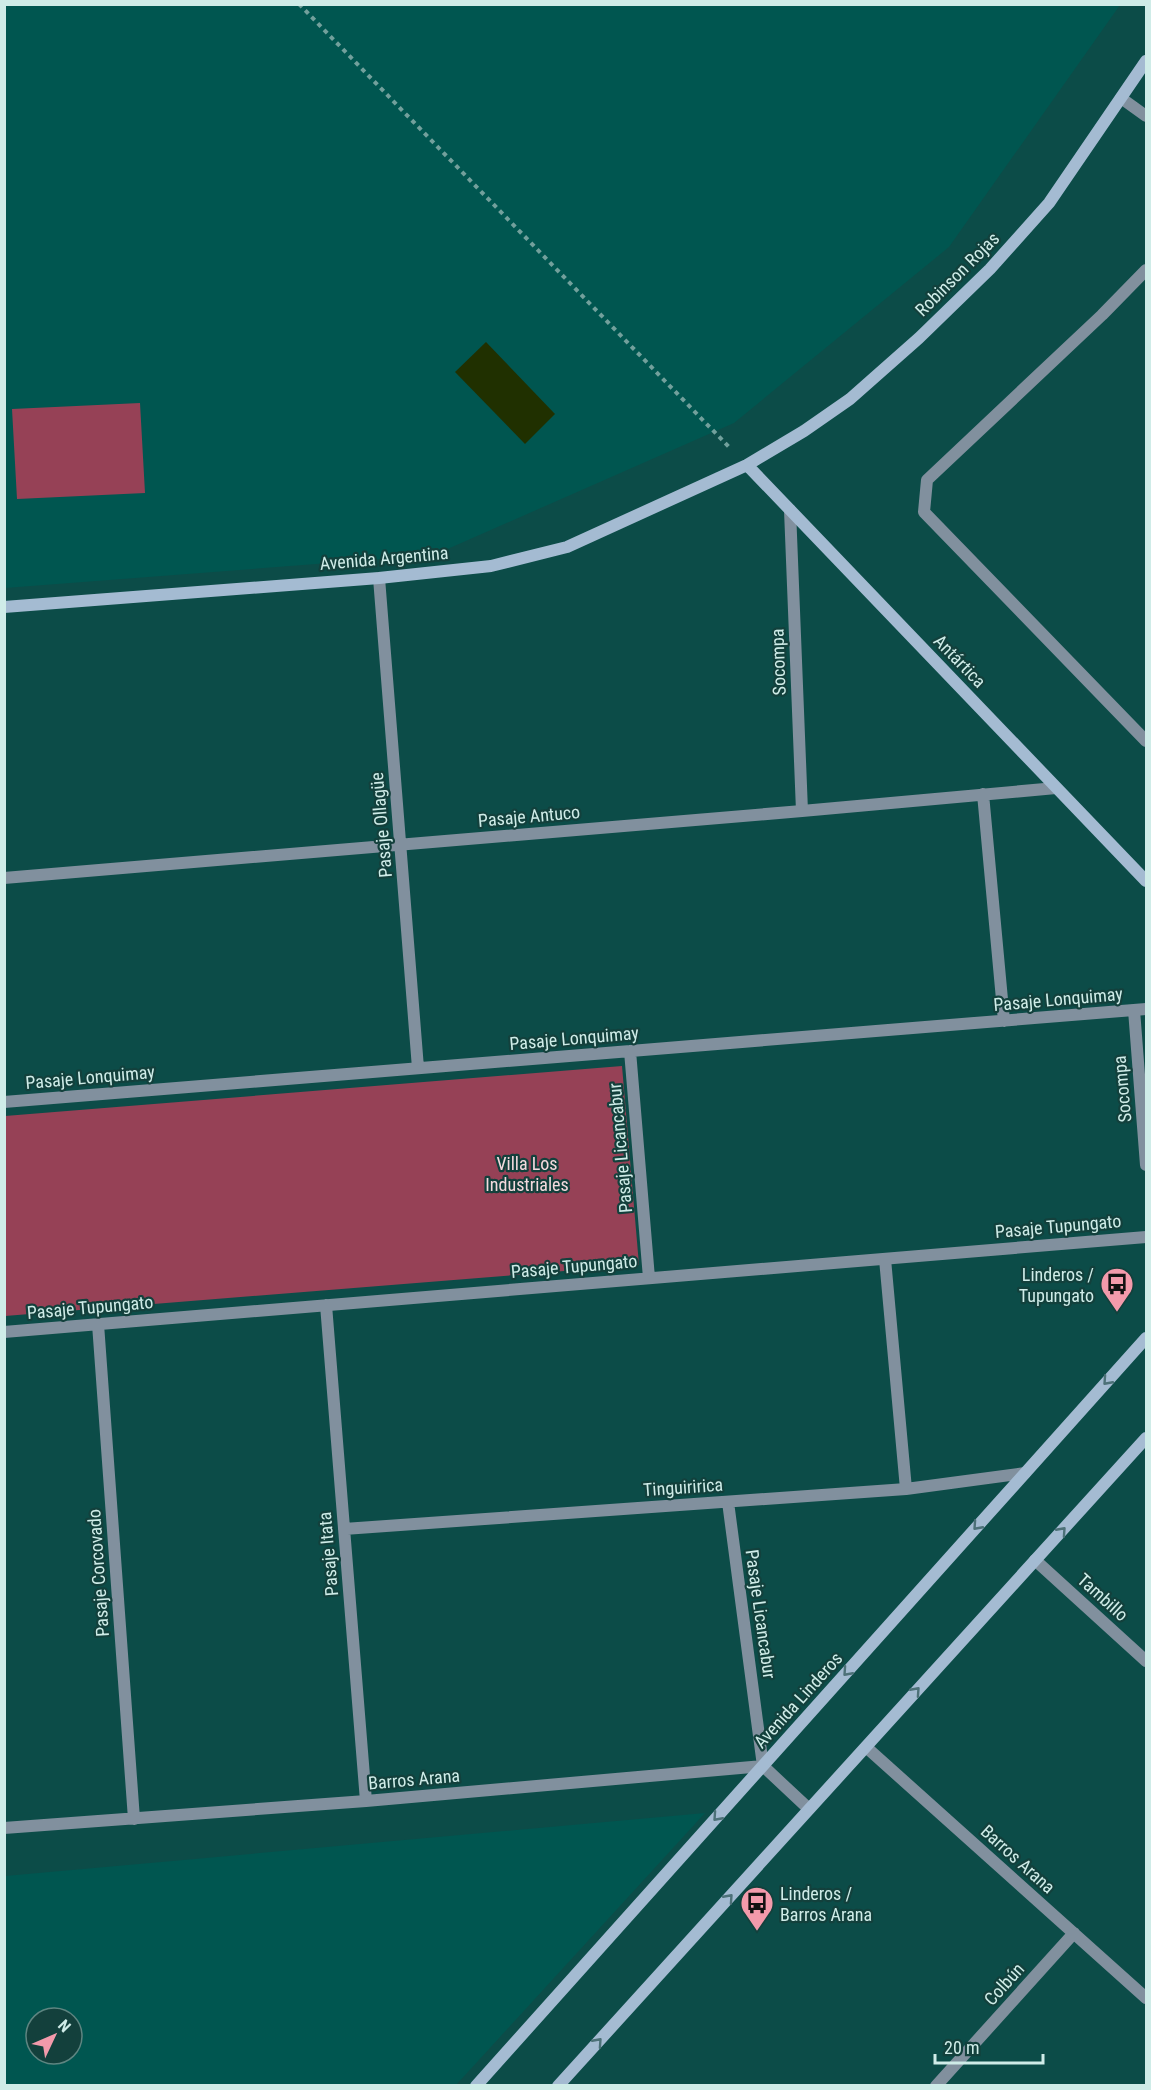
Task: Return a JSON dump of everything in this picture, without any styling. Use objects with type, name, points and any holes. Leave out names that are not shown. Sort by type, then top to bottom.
[{"type":"street","name":"Robinson Rojas","points":[[747,465],[804,431],[850,399],[919,338],[990,268],[1049,203],[1146,61]]},
{"type":"street","points":[[1121,98],[1146,116]]},
{"type":"street","points":[[1146,270],[1102,315],[927,480],[924,512],[1146,741]]},
{"type":"street","name":"Antártica","points":[[747,465],[1146,882]]},
{"type":"street","name":"Avenida Argentina","points":[[4,607],[379,578],[491,566],[567,547],[747,465]]},
{"type":"street","name":"Socompa","points":[[790,510],[802,811]]},
{"type":"street","name":"Pasaje Ollagüe","points":[[379,578],[418,1068]]},
{"type":"street","name":"Pasaje Antuco","points":[[4,878],[1056,788]]},
{"type":"street","points":[[983,794],[1004,1021]]},
{"type":"street","name":"Socompa","points":[[1140,1010],[1146,1164]]},
{"type":"street","name":"Pasaje Lonquimay","points":[[4,1102],[1140,1010]]},
{"type":"street","name":"Pasaje Licancabur","points":[[630,1051],[649,1278]]},
{"type":"street","name":"Pasaje Tupungato","points":[[4,1332],[1146,1237]]},
{"type":"street","points":[[885,1259],[906,1489]]},
{"type":"street","name":"Pasaje Itata","points":[[326,1305],[366,1801]]},
{"type":"street","name":"Pasaje Corcovado","points":[[98,1324],[134,1818]]},
{"type":"street","name":"Avenida Linderos","points":[[476,2085],[1146,1338]]},
{"type":"street","points":[[558,2085],[1146,1438]]},
{"type":"street","name":"Tinguiririca","points":[[344,1529],[906,1489],[1025,1473]]},
{"type":"street","name":"Pasaje Licancabur","points":[[728,1502],[763,1766]]},
{"type":"street","name":"Tambillo","points":[[1035,1560],[1146,1661]]},
{"type":"street","name":"Barros Arana","points":[[866,1747],[1146,1998]]},
{"type":"street","points":[[763,1766],[809,1809]]},
{"type":"street","name":"Barros Arana","points":[[4,1828],[366,1801],[763,1766]]},
{"type":"street","name":"Colbún","points":[[936,2085],[1074,1933]]},
{"type":"path","points":[[299,4],[747,465]]},
{"type":"shaded area","points":[[5,5],[1120,5],[949,247],[734,423],[434,555],[5,588]]},
{"type":"shaded area","points":[[486,342],[555,414],[525,444],[455,372]]},
{"type":"shaded area","points":[[705,1813],[456,2085],[5,2085],[5,1876]]},
{"type":"green space","points":[[140,403],[145,493],[17,499],[12,409]]},
{"type":"green space","name":"Villa Los Industriales","points":[[622,1066],[639,1265],[5,1316],[5,1116]]},
{"type":"place","name":"Linderos / Tupungato","points":[[1117,1313]]},
{"type":"place","name":"Linderos / Barros Arana","points":[[757,1932]]}]
